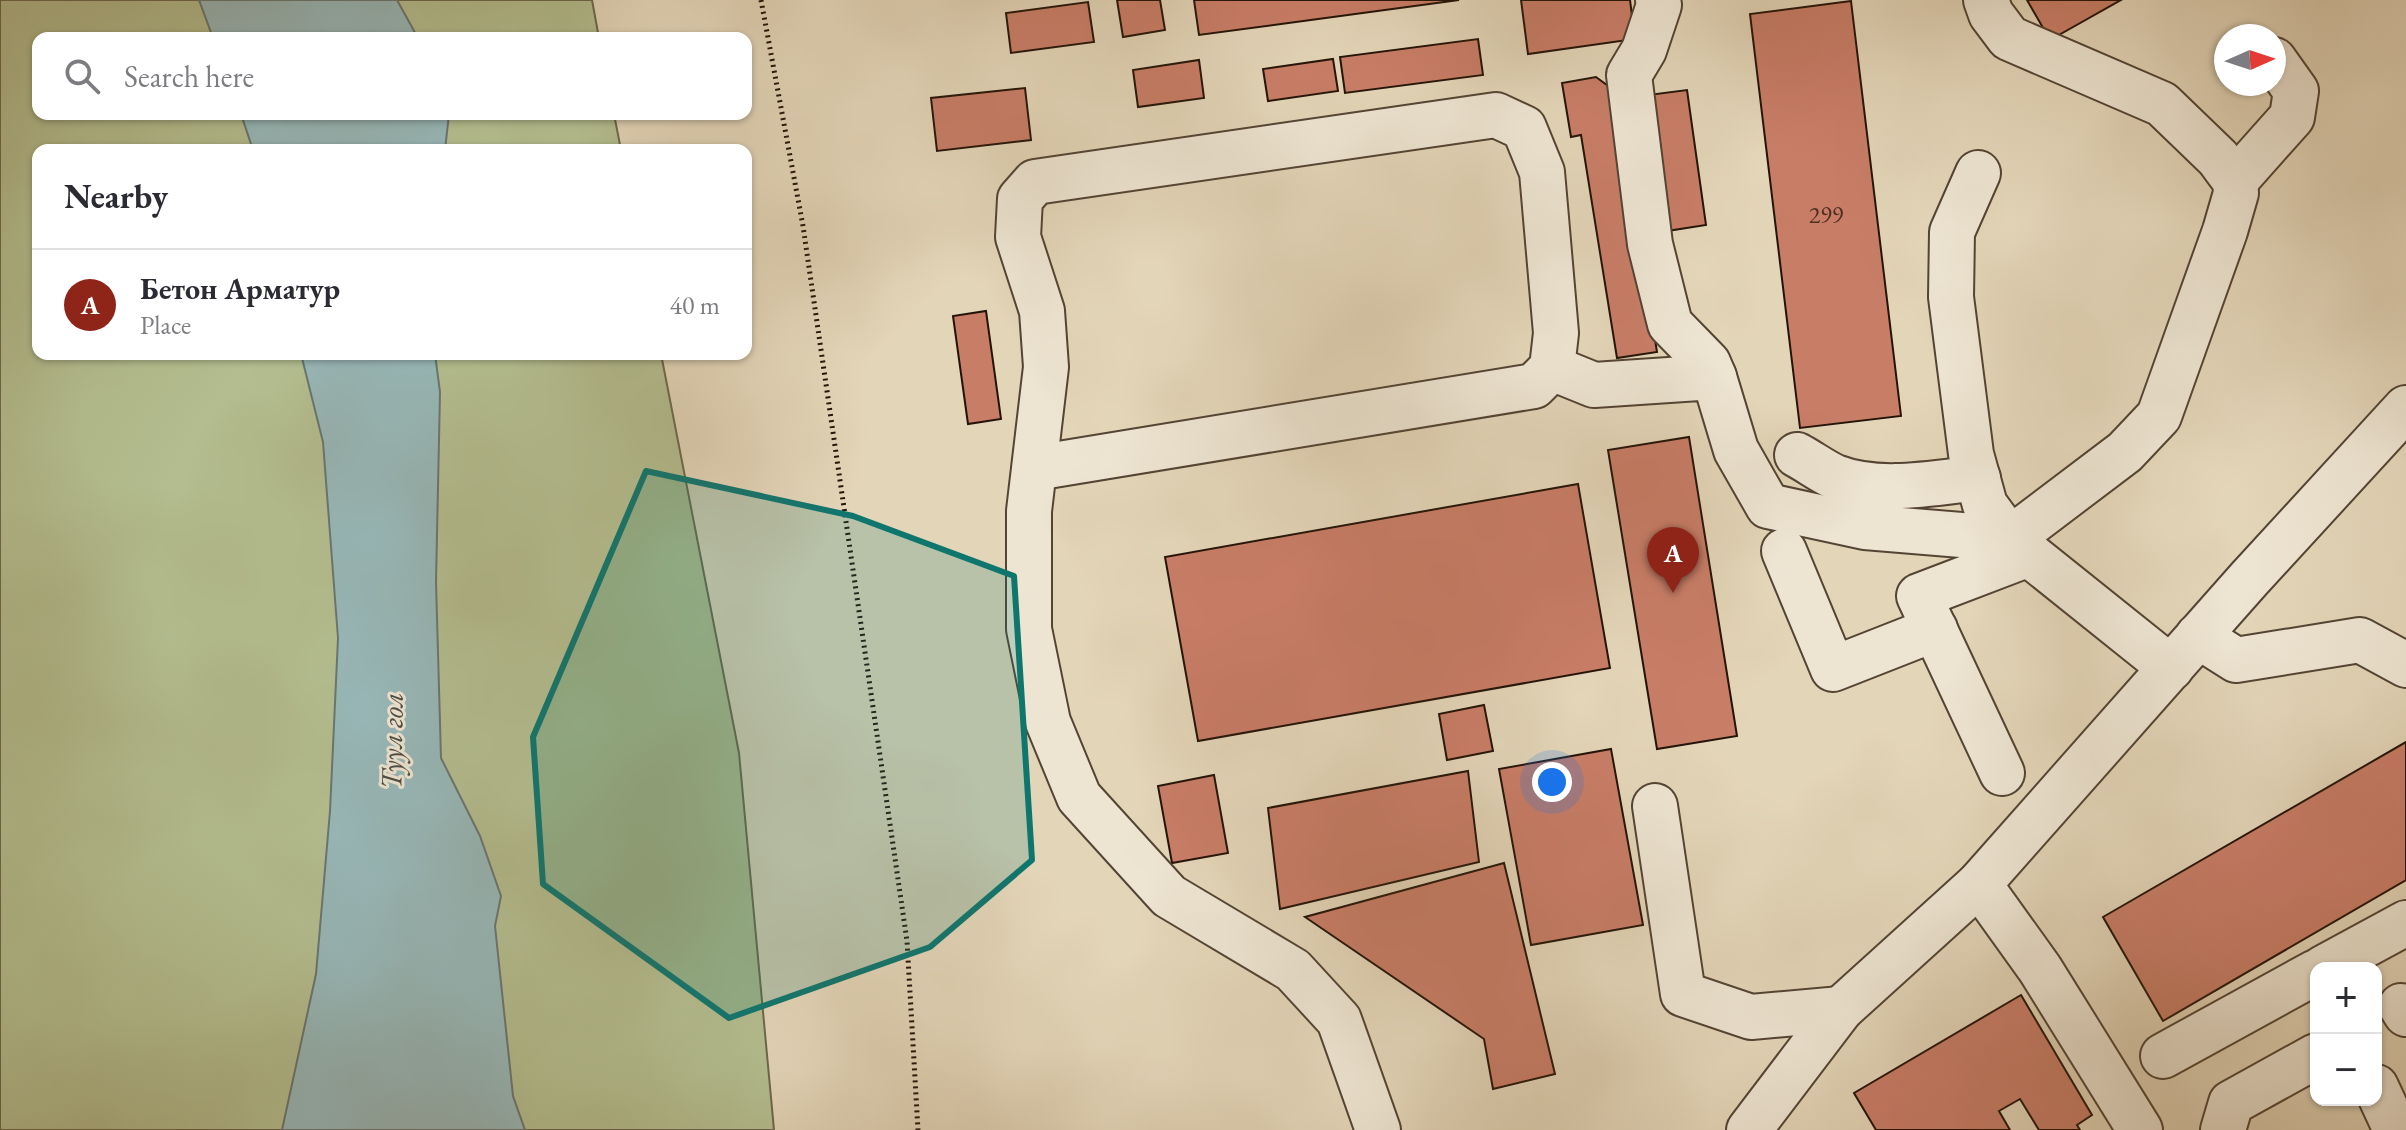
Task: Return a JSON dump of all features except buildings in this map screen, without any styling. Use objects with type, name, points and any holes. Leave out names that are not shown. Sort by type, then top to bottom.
[{"type":"street","points":[[1658,0],[1644,50],[1629,75],[1650,244],[1670,324],[1708,363],[1736,450],[1768,506],[1865,527],[2020,546]]},
{"type":"street","points":[[1986,0],[1991,14],[2009,38],[2162,104],[2218,158],[2235,181],[2236,193],[2159,416],[2125,452],[2020,546],[1919,596],[2002,773]]},
{"type":"street","points":[[2235,181],[2292,117],[2296,91],[2286,77]]},
{"type":"street","points":[[1035,468],[1534,386],[1552,368],[1556,333],[1542,172],[1524,128],[1496,115],[1035,182],[1020,199],[1018,237],[1042,311],[1046,367],[1029,511],[1029,629],[1048,722],[1079,797],[1169,896],[1293,970],[1339,1020],[1378,1130]]},
{"type":"street","points":[[1978,173],[1952,232],[1951,297],[1971,454],[1985,505],[2020,546],[2184,652],[2236,660],[2360,640],[2406,637]]},
{"type":"street","points":[[1552,368],[1594,385],[1714,377]]},
{"type":"street","points":[[1749,1130],[1841,1009],[1979,884],[2406,408]]},
{"type":"street","points":[[1797,455],[1836,477],[1873,484],[1908,485],[1978,478]]},
{"type":"street","points":[[1784,551],[1833,669],[1935,629]]},
{"type":"street","points":[[2360,640],[2406,665]]},
{"type":"street","points":[[1655,806],[1683,994],[1751,1017],[1841,1009]]},
{"type":"street","points":[[1979,884],[2040,969],[2140,1130]]},
{"type":"street","points":[[2334,962],[2406,923]]},
{"type":"street","points":[[2163,1056],[2310,975]]},
{"type":"street","points":[[2223,1130],[2231,1103],[2310,1059]]},
{"type":"street","points":[[2382,1100],[2396,1130]]},
{"type":"path","points":[[761,0],[803,226],[907,941],[918,1130]]},
{"type":"highlighted area","points":[[646,471],[853,516],[1014,576],[1032,860],[930,947],[729,1018],[543,884],[533,737]]},
{"type":"green space","points":[[0,0],[592,0],[598,32],[32,32],[32,120],[615,120],[620,144],[32,144],[32,360],[662,360],[739,753],[774,1130],[0,1130]]},
{"type":"water","points":[[199,0],[397,0],[415,32],[211,32]]},
{"type":"water","points":[[243,120],[448,120],[446,144],[251,144]]},
{"type":"water","name":"Туул гол","points":[[302,360],[436,360],[440,392],[436,582],[441,758],[480,836],[501,896],[495,926],[513,1096],[525,1130],[282,1130],[316,974],[330,811],[338,638],[323,442]]},
{"type":"place","name":"Бетон Арматур","points":[[1673,593]]}]
